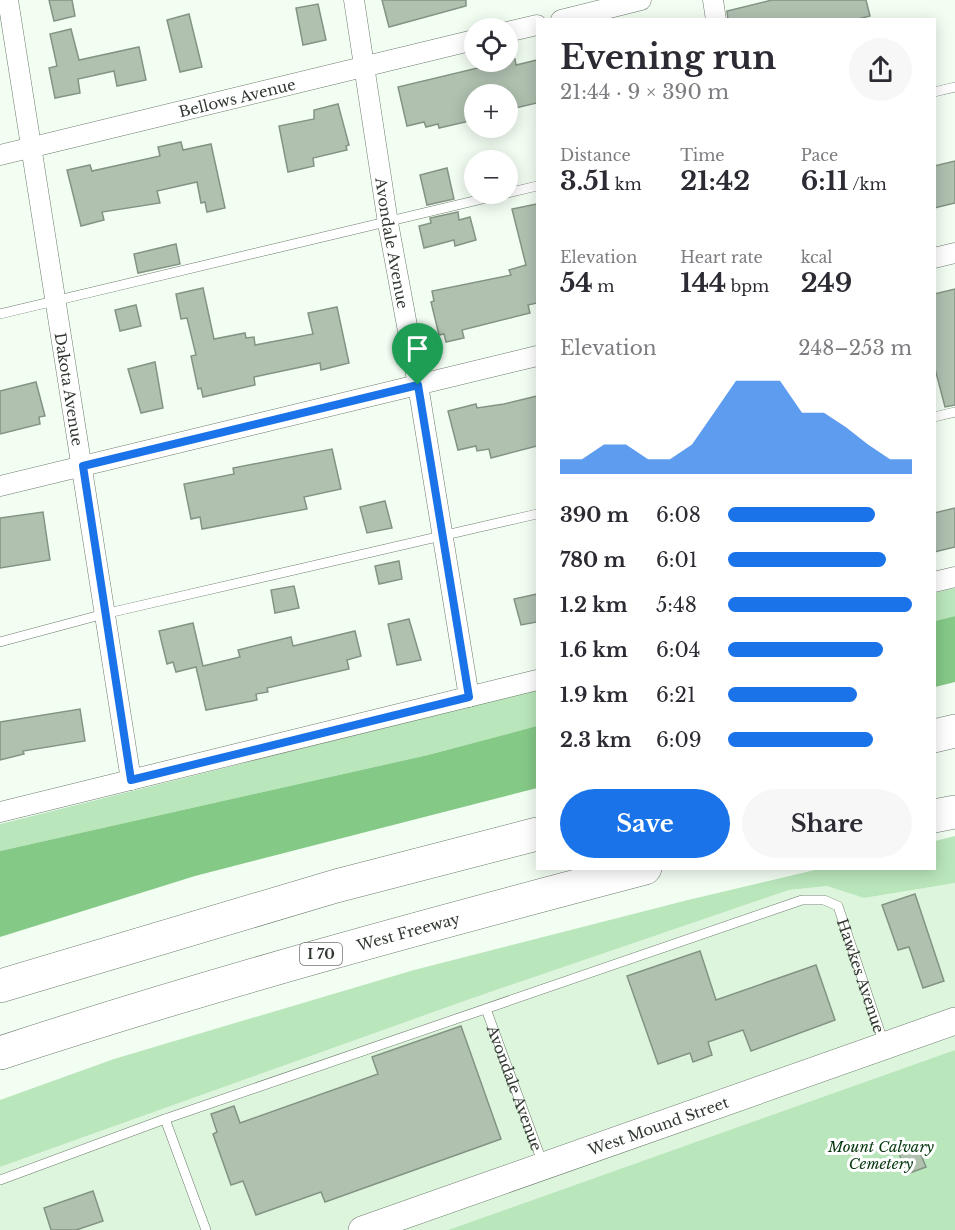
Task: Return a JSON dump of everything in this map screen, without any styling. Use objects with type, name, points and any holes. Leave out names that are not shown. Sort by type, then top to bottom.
[{"type":"highway","points":[[936,736],[955,731]]},
{"type":"highway","points":[[936,816],[955,812]]},
{"type":"highway","points":[[0,986],[336,885],[536,834]]},
{"type":"highway","name":"West Freeway","points":[[0,1053],[150,1004],[325,952],[637,870]]},
{"type":"main road","name":"West Mound Street","points":[[362,1230],[955,1021]]},
{"type":"street","name":"Dakota Avenue","points":[[8,0],[131,780]]},
{"type":"street","name":"Avondale Avenue","points":[[354,0],[388,223],[418,385],[441,537],[469,697]]},
{"type":"street","points":[[569,18],[641,0]]},
{"type":"street","points":[[713,0],[716,18]]},
{"type":"street","points":[[518,30],[536,25]]},
{"type":"street","name":"Bellows Avenue","points":[[0,155],[464,42]]},
{"type":"street","points":[[936,258],[955,253]]},
{"type":"street","points":[[0,486],[536,356]]},
{"type":"street","points":[[936,581],[955,576]]},
{"type":"street","points":[[0,813],[536,680]]},
{"type":"lane","points":[[936,92],[955,87]]},
{"type":"lane","points":[[0,314],[536,186]]},
{"type":"lane","points":[[936,417],[955,412]]},
{"type":"lane","points":[[0,642],[104,614],[536,514]]},
{"type":"lane","name":"Hawkes Avenue","points":[[486,1009],[802,900],[824,900],[838,906],[885,1047]]},
{"type":"lane","points":[[0,1180],[165,1119],[486,1009]]},
{"type":"lane","name":"Avondale Avenue","points":[[486,1009],[543,1166]]},
{"type":"lane","points":[[165,1119],[206,1230]]},
{"type":"shaded area","points":[[955,883],[955,1050],[448,1230],[0,1230],[0,1167],[470,999],[789,890],[827,886],[864,898]]},
{"type":"green space","points":[[955,588],[955,616],[936,621],[936,593]]},
{"type":"green space","points":[[955,616],[955,682],[936,687],[936,621]]},
{"type":"green space","points":[[536,690],[536,726],[428,755],[0,851],[0,824]]},
{"type":"green space","points":[[536,726],[536,788],[195,876],[0,937],[0,851],[428,755]]},
{"type":"green space","points":[[955,836],[955,883],[864,898],[827,886],[789,890],[470,999],[0,1167],[0,1100],[114,1059],[414,970],[815,870],[936,870],[936,841]]},
{"type":"green space","name":"Mount Calvary Cemetery","points":[[955,1050],[955,1230],[448,1230]]},
{"type":"building","points":[[49,0],[72,0],[75,16],[54,21]]},
{"type":"building","points":[[382,0],[466,0],[466,6],[389,27]]},
{"type":"building","points":[[772,0],[866,0],[870,16],[862,18],[728,18],[727,11]]},
{"type":"building","points":[[318,4],[326,40],[303,45],[296,8]]},
{"type":"building","points":[[189,14],[202,67],[180,72],[167,20]]},
{"type":"building","points":[[71,29],[79,60],[139,47],[146,80],[117,86],[114,71],[78,79],[80,93],[55,98],[49,68],[57,66],[50,34]]},
{"type":"building","points":[[536,60],[536,103],[518,107],[518,84],[464,84],[464,122],[439,128],[438,124],[426,127],[424,122],[407,126],[398,87],[464,71],[518,72],[518,65]]},
{"type":"building","points":[[338,104],[349,145],[346,146],[347,150],[313,158],[314,166],[288,172],[279,126],[314,119],[314,110]]},
{"type":"building","points":[[181,142],[183,150],[211,144],[225,208],[207,212],[205,202],[201,203],[197,182],[157,191],[160,203],[102,212],[104,220],[81,226],[67,170],[90,165],[92,171],[160,156],[158,147]]},
{"type":"building","points":[[955,161],[955,203],[936,208],[936,166]]},
{"type":"building","points":[[447,168],[454,199],[427,205],[420,175]]},
{"type":"building","points":[[536,204],[536,303],[528,305],[530,313],[462,330],[464,338],[446,342],[444,334],[439,335],[431,302],[434,301],[432,291],[511,275],[509,270],[526,265],[512,209]]},
{"type":"building","points":[[458,212],[459,220],[470,217],[476,240],[455,246],[454,240],[424,248],[419,226],[431,223],[430,218]]},
{"type":"building","points":[[176,244],[180,264],[138,273],[134,254]]},
{"type":"building","points":[[203,288],[214,339],[245,333],[246,338],[254,337],[255,345],[313,334],[308,313],[337,307],[349,363],[321,370],[320,363],[254,377],[255,385],[203,397],[201,388],[198,389],[191,356],[196,355],[187,318],[181,319],[176,294]]},
{"type":"building","points":[[955,289],[955,405],[945,407],[936,373],[936,294]]},
{"type":"building","points":[[136,305],[141,326],[120,331],[115,310]]},
{"type":"building","points":[[155,362],[163,408],[141,413],[128,369]]},
{"type":"building","points":[[36,382],[45,416],[39,417],[40,424],[0,434],[0,391]]},
{"type":"building","points":[[536,396],[536,446],[491,458],[489,449],[477,451],[476,446],[458,450],[448,411],[476,404],[477,408]]},
{"type":"building","points":[[332,449],[341,489],[304,497],[307,509],[202,529],[200,517],[191,519],[184,484],[234,474],[233,468]]},
{"type":"building","points":[[385,501],[392,528],[367,533],[360,507]]},
{"type":"building","points":[[955,508],[955,547],[936,552],[936,513]]},
{"type":"building","points":[[43,512],[50,560],[0,568],[0,518]]},
{"type":"building","points":[[399,561],[402,579],[379,584],[375,566]]},
{"type":"building","points":[[294,586],[299,608],[275,613],[271,590]]},
{"type":"building","points":[[536,594],[536,622],[521,625],[514,599]]},
{"type":"building","points":[[409,619],[421,660],[397,665],[388,624]]},
{"type":"building","points":[[193,623],[203,666],[240,657],[238,650],[291,637],[293,646],[355,631],[361,656],[347,660],[349,669],[267,688],[268,692],[256,694],[257,700],[206,710],[196,667],[176,672],[173,662],[167,664],[159,631]]},
{"type":"building","points":[[80,709],[85,741],[23,751],[24,754],[0,760],[0,722]]},
{"type":"building","points":[[915,894],[944,981],[923,988],[909,947],[898,950],[882,905]]},
{"type":"building","points":[[700,951],[716,1000],[816,965],[835,1020],[751,1051],[743,1030],[708,1042],[712,1055],[693,1062],[690,1053],[658,1064],[627,976]]},
{"type":"building","points":[[461,1026],[501,1139],[325,1202],[321,1192],[256,1215],[243,1181],[231,1185],[213,1134],[217,1132],[211,1114],[234,1106],[240,1123],[378,1074],[372,1057]]},
{"type":"building","points":[[916,1143],[926,1167],[907,1174],[898,1151]]},
{"type":"building","points":[[93,1191],[103,1221],[76,1230],[51,1230],[44,1208]]},
{"type":"route","points":[[418,385],[441,537],[469,697],[131,780],[83,466],[418,385]]}]
